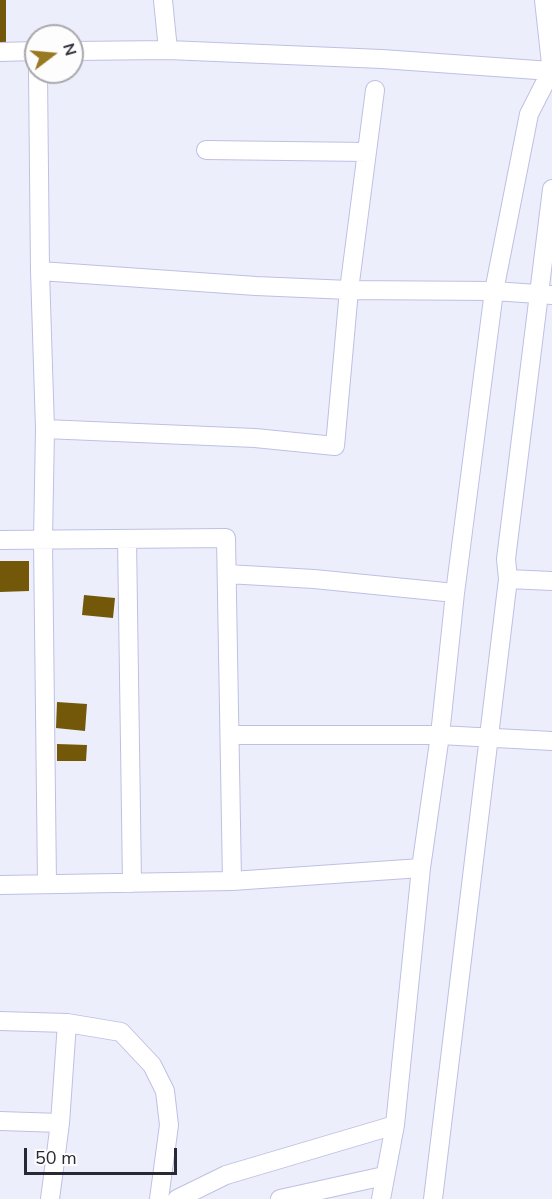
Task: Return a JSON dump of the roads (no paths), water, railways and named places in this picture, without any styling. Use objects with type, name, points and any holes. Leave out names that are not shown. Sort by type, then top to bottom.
[{"type":"street","points":[[162,0],[168,50]]},
{"type":"street","points":[[381,1199],[395,1125],[421,868],[440,735],[455,593],[494,291],[529,114],[551,72],[550,38],[544,0]]},
{"type":"street","points":[[84,51],[168,50],[382,59],[551,72]]},
{"type":"street","points":[[0,52],[24,51]]},
{"type":"street","points":[[38,84],[40,271],[45,429],[43,540],[47,884]]},
{"type":"street","points":[[45,429],[255,438],[335,446],[349,290],[375,90]]},
{"type":"street","points":[[206,150],[367,152]]},
{"type":"street","points":[[433,1199],[508,579],[506,559],[545,294],[552,189]]},
{"type":"street","points":[[40,271],[256,286],[545,294]]},
{"type":"street","points":[[0,540],[226,538],[232,881]]},
{"type":"street","points":[[127,539],[132,883]]},
{"type":"street","points":[[226,574],[314,579],[455,593]]},
{"type":"street","points":[[508,579],[552,581]]},
{"type":"street","points":[[230,735],[440,735],[552,741]]},
{"type":"street","points":[[0,885],[232,881],[421,868]]},
{"type":"street","points":[[0,1021],[67,1023],[121,1032],[152,1065],[165,1091],[169,1125],[159,1199]]},
{"type":"street","points":[[50,1199],[60,1123],[67,1023]]},
{"type":"street","points":[[0,1121],[60,1123]]},
{"type":"street","points":[[177,1199],[226,1175],[395,1125]]},
{"type":"street","points":[[280,1199],[384,1176]]}]
